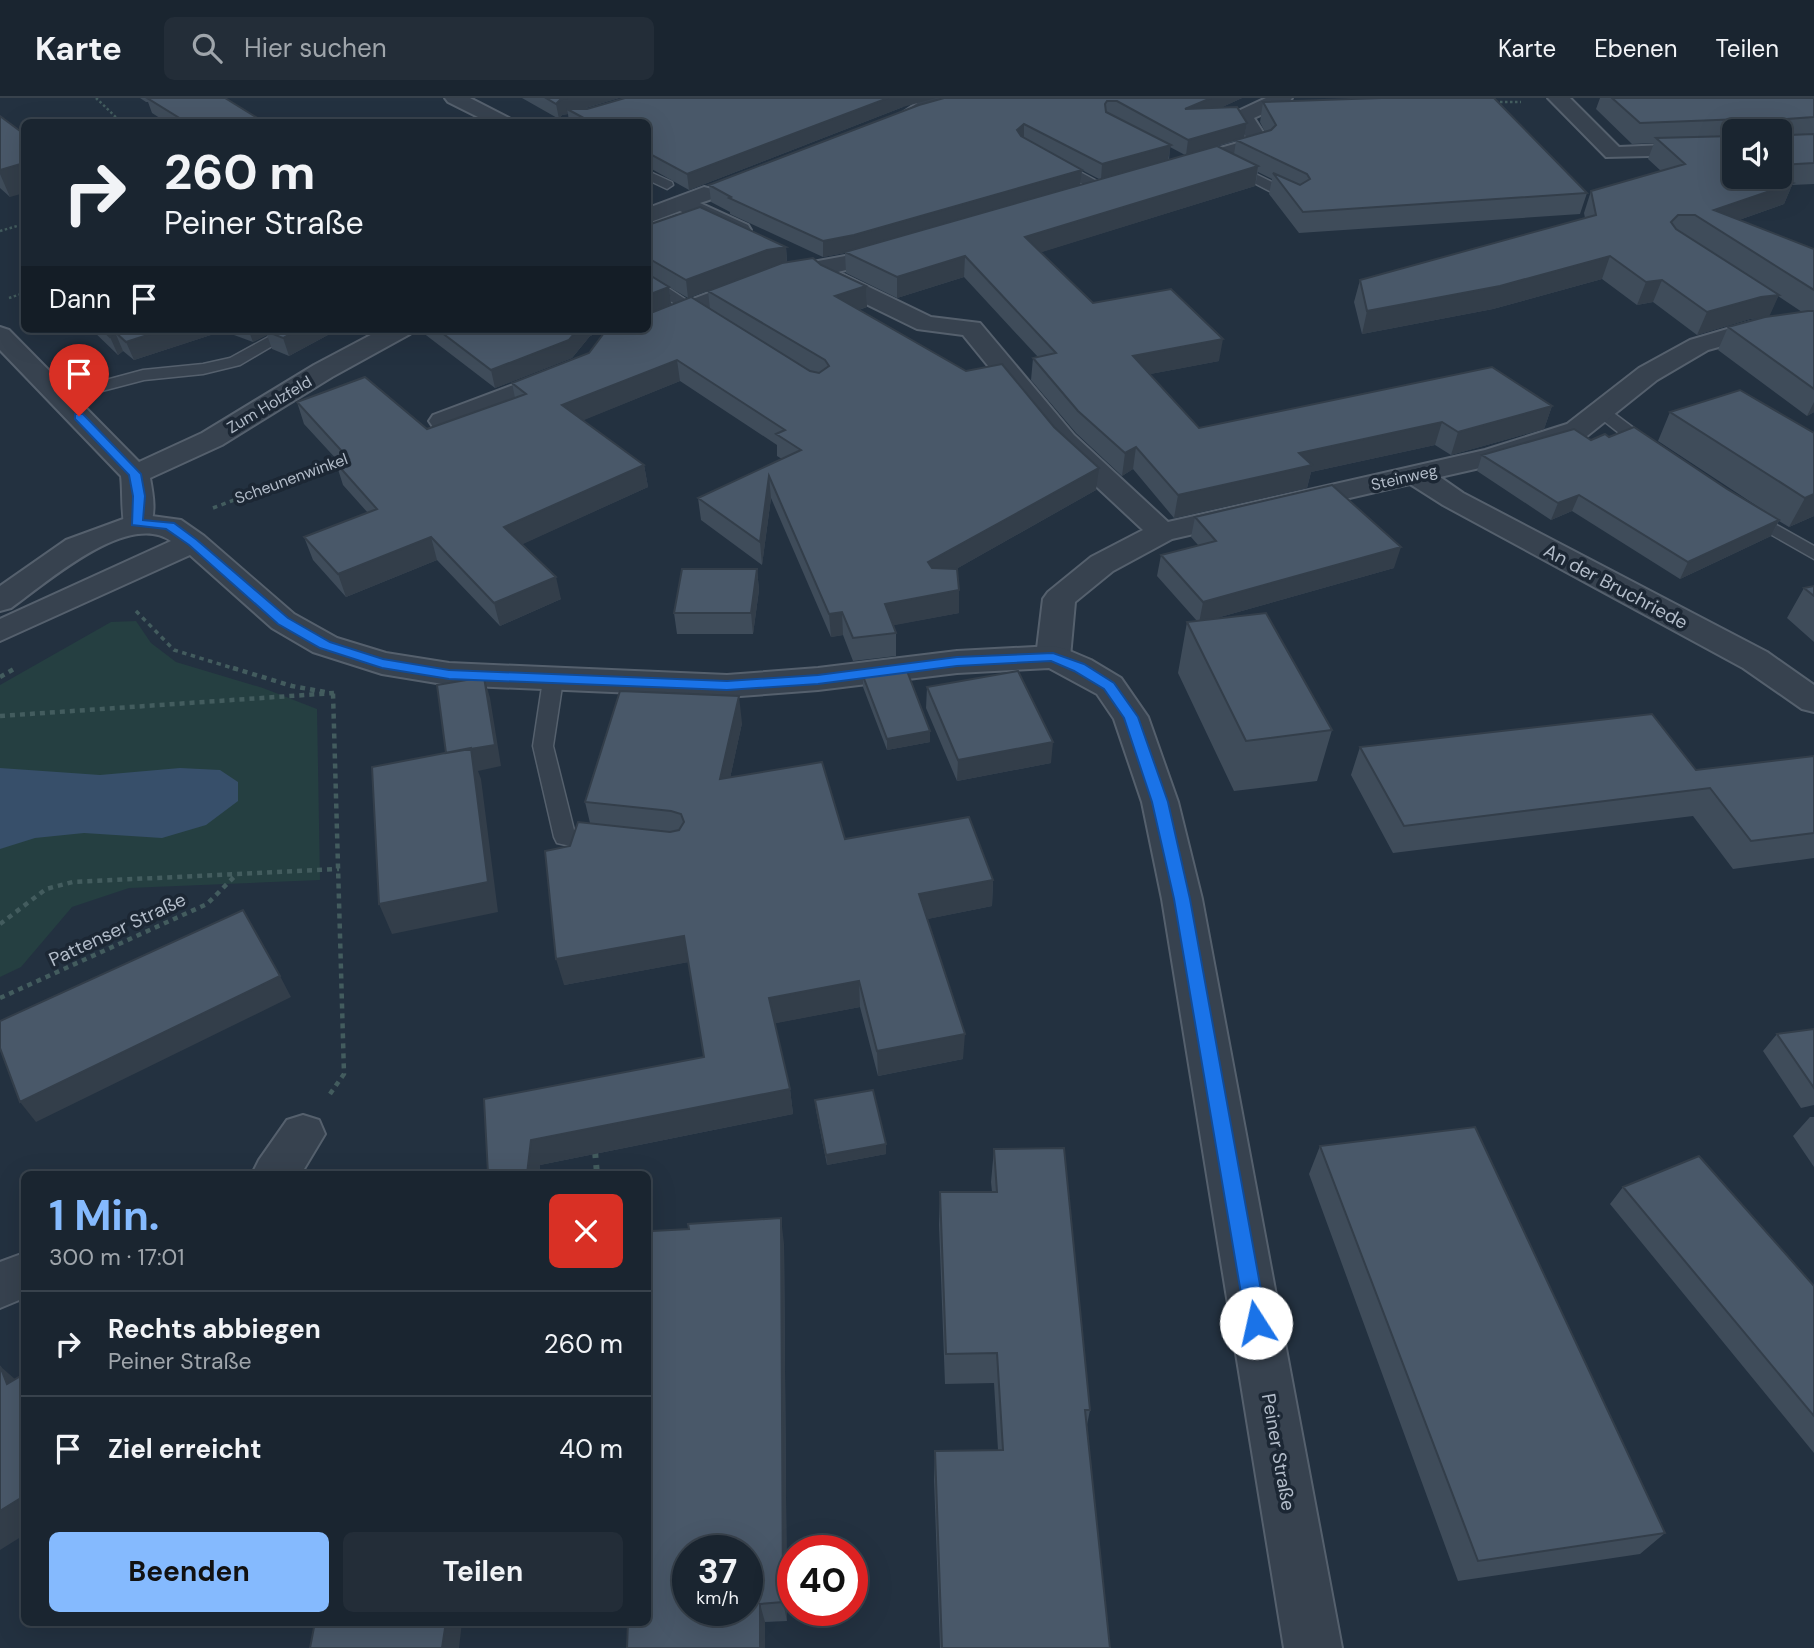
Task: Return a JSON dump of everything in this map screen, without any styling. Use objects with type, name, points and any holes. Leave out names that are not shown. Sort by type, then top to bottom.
[{"type":"street","points":[[455,98],[496,119]]},
{"type":"street","points":[[1153,175],[1186,161],[1213,157],[1260,143],[1243,116],[1282,98]]},
{"type":"street","points":[[1560,99],[1612,153],[1722,148]]},
{"type":"street","points":[[904,117],[947,100]]},
{"type":"street","points":[[1079,196],[1128,182]]},
{"type":"street","points":[[651,213],[674,194],[719,188]]},
{"type":"street","points":[[674,194],[756,238]]},
{"type":"street","points":[[651,324],[777,275],[858,261],[920,243]]},
{"type":"street","points":[[781,250],[819,267],[831,278],[926,324],[971,328],[1063,441],[1162,532]]},
{"type":"street","name":"Steinweg","points":[[1769,302],[1806,324]]},
{"type":"street","name":"Steinweg","points":[[1053,657],[1059,599],[1102,564],[1162,532],[1492,457],[1577,430],[1648,374],[1699,345],[1751,330],[1806,324]]},
{"type":"street","name":"Zum Holzfeld","points":[[135,474],[212,439],[323,371],[394,333]]},
{"type":"street","points":[[0,335],[135,474],[139,496],[137,523]]},
{"type":"street","points":[[443,421],[583,366]]},
{"type":"street","name":"An der Bruchriede","points":[[1416,475],[1454,499],[1755,660],[1814,701]]},
{"type":"street","points":[[0,601],[77,546],[137,523],[181,534]]},
{"type":"street","points":[[0,631],[121,592],[181,534]]},
{"type":"street","name":"Peiner Straße","points":[[181,534],[283,621],[325,645],[382,663],[449,674],[727,685],[818,679],[957,662],[1053,657],[1079,668],[1109,686],[1131,717],[1160,802],[1182,899],[1314,1648]]},
{"type":"street","points":[[277,1171],[303,1134]]},
{"type":"street","points":[[0,1285],[21,1277]]},
{"type":"lane","points":[[1037,153],[1103,190]]},
{"type":"lane","points":[[1213,157],[1296,199]]},
{"type":"lane","points":[[651,177],[674,194]]},
{"type":"lane","points":[[651,283],[715,323]]},
{"type":"lane","points":[[60,397],[143,375],[203,369],[235,362],[285,333]]},
{"type":"lane","points":[[1601,411],[1664,458]]},
{"type":"lane","points":[[1737,507],[1814,554]]},
{"type":"lane","points":[[553,680],[543,746],[565,837],[620,842]]},
{"type":"path","points":[[96,98],[118,119]]},
{"type":"path","points":[[1493,102],[1560,99]]},
{"type":"path","points":[[0,231],[21,225]]},
{"type":"path","name":"Scheunenwinkel","points":[[181,534],[351,455]]},
{"type":"path","points":[[121,592],[174,650],[292,686],[333,693]]},
{"type":"path","points":[[0,716],[333,693]]},
{"type":"path","points":[[333,693],[344,1074]]},
{"type":"path","points":[[0,924],[46,889],[74,882],[339,869]]},
{"type":"path","name":"Pattenser Straße","points":[[0,999],[207,904],[238,874]]},
{"type":"path","points":[[594,1146],[597,1171]]},
{"type":"green space","points":[[136,621],[151,643],[176,662],[263,688],[317,709],[320,880],[129,888],[72,907],[21,967],[0,977],[0,685],[111,622]]},
{"type":"water","points":[[0,768],[100,775],[180,768],[220,770],[238,782],[238,801],[206,825],[162,838],[84,833],[35,838],[0,849]]},
{"type":"building","points":[[147,98],[225,98],[259,119],[181,119]]},
{"type":"building","points":[[546,98],[567,98],[556,104]]},
{"type":"building","points":[[625,98],[888,98],[687,174],[651,155],[651,119],[585,119],[567,109],[587,109]]},
{"type":"building","points":[[944,98],[1211,98],[1185,109],[1237,107],[1247,123],[1188,140],[1117,101],[1107,101],[1106,112],[1171,145],[1102,164],[1024,124],[1017,130],[1021,136],[1082,170],[854,235],[823,241],[729,198],[731,197],[709,185],[919,105]]},
{"type":"building","points":[[1494,98],[1587,193],[1303,212],[1273,173],[1300,185],[1310,179],[1307,174],[1236,140],[1271,130],[1276,125],[1263,102]]},
{"type":"building","points":[[1612,98],[1814,98],[1814,117],[1640,123]]},
{"type":"building","points":[[0,116],[21,132],[21,164],[0,170]]},
{"type":"building","points":[[1814,134],[1814,163],[1792,164],[1792,135]]},
{"type":"building","points":[[1722,136],[1722,189],[1775,189],[1714,210],[1814,249],[1814,290],[1695,215],[1678,215],[1671,222],[1676,229],[1779,295],[1761,297],[1707,312],[1662,280],[1646,282],[1610,256],[1500,286],[1367,311],[1360,280],[1596,215],[1591,191],[1685,164],[1656,138]]},
{"type":"building","points":[[1217,146],[1258,166],[1025,237],[1093,303],[1171,289],[1223,339],[1133,356],[1199,428],[1492,367],[1552,406],[1458,432],[1442,422],[1299,453],[1312,465],[1178,495],[1136,447],[1125,453],[1078,411],[1033,358],[1056,353],[965,256],[897,277],[845,252]]},
{"type":"building","points":[[700,207],[786,247],[767,250],[686,280],[651,260],[651,224]]},
{"type":"building","points":[[813,258],[821,265],[866,286],[835,296],[966,371],[1002,364],[1054,427],[1099,468],[928,562],[932,568],[957,569],[959,590],[885,604],[896,633],[853,638],[842,612],[829,614],[769,476],[760,542],[698,498],[801,450],[776,434],[785,430],[677,360],[562,405],[644,465],[504,527],[556,577],[494,603],[431,537],[338,574],[304,537],[377,509],[336,463],[349,459],[297,402],[365,377],[427,429],[526,394],[512,383],[589,353],[604,333],[651,333],[651,313],[691,297],[810,371],[819,373],[829,366],[825,360],[708,291],[782,263]]},
{"type":"building","points":[[651,276],[669,287],[651,294]]},
{"type":"building","points":[[1814,311],[1814,389],[1728,327],[1765,317]]},
{"type":"building","points":[[116,333],[154,333],[126,342]]},
{"type":"building","points":[[270,333],[292,333],[283,338]]},
{"type":"building","points":[[442,333],[575,333],[569,340],[491,370]]},
{"type":"building","points":[[1740,390],[1814,433],[1814,494],[1805,498],[1670,412]]},
{"type":"building","points":[[1634,427],[1779,520],[1688,562],[1579,495],[1558,503],[1482,455],[1574,429],[1591,440],[1605,434],[1609,437]]},
{"type":"building","points":[[1332,485],[1401,547],[1203,602],[1161,555],[1216,541],[1195,517]]},
{"type":"building","points":[[682,569],[757,569],[751,613],[674,613]]},
{"type":"building","points":[[1814,586],[1814,596],[1804,588]]},
{"type":"building","points":[[1266,613],[1332,730],[1246,741],[1187,622]]},
{"type":"building","points":[[907,671],[930,731],[887,739],[863,676]]},
{"type":"building","points":[[1018,671],[1053,742],[958,760],[927,687]]},
{"type":"building","points":[[484,677],[495,745],[446,753],[437,685]]},
{"type":"building","points":[[620,691],[739,696],[720,779],[822,762],[845,839],[969,817],[993,880],[919,894],[965,1034],[877,1051],[859,981],[769,998],[790,1089],[531,1140],[527,1171],[488,1171],[484,1099],[704,1057],[684,936],[556,959],[545,851],[570,846],[578,822],[670,832],[679,830],[684,822],[681,814],[671,811],[585,802]]},
{"type":"building","points":[[1652,714],[1696,770],[1814,756],[1814,833],[1751,841],[1710,788],[1404,826],[1360,747]]},
{"type":"building","points":[[471,748],[488,882],[379,904],[372,767]]},
{"type":"building","points":[[243,910],[280,976],[20,1102],[0,1048],[0,1021]]},
{"type":"building","points":[[1814,1029],[1814,1088],[1777,1034]]},
{"type":"building","points":[[873,1090],[886,1144],[826,1155],[815,1100]]},
{"type":"building","points":[[1475,1127],[1665,1533],[1478,1561],[1320,1146]]},
{"type":"building","points":[[1064,1148],[1090,1410],[1085,1410],[1110,1648],[942,1648],[935,1451],[1003,1450],[997,1353],[946,1354],[940,1192],[997,1192],[994,1149]]},
{"type":"building","points":[[1699,1156],[1814,1286],[1814,1416],[1623,1187]]},
{"type":"building","points":[[781,1218],[783,1535],[777,1535],[777,1603],[763,1604],[763,1535],[672,1535],[672,1626],[760,1626],[760,1648],[627,1648],[628,1626],[651,1626],[652,1231],[689,1229],[688,1224]]},
{"type":"building","points":[[0,1366],[7,1384],[21,1376],[21,1498],[0,1511]]},
{"type":"building","points":[[314,1626],[445,1626],[442,1648],[310,1648]]},
{"type":"route","points":[[79,416],[135,474],[139,496],[137,523],[170,526],[193,542],[283,621],[325,645],[382,663],[449,674],[727,685],[818,679],[957,662],[1053,657],[1079,668],[1109,686],[1131,717],[1160,802],[1182,899],[1256,1323]]}]
